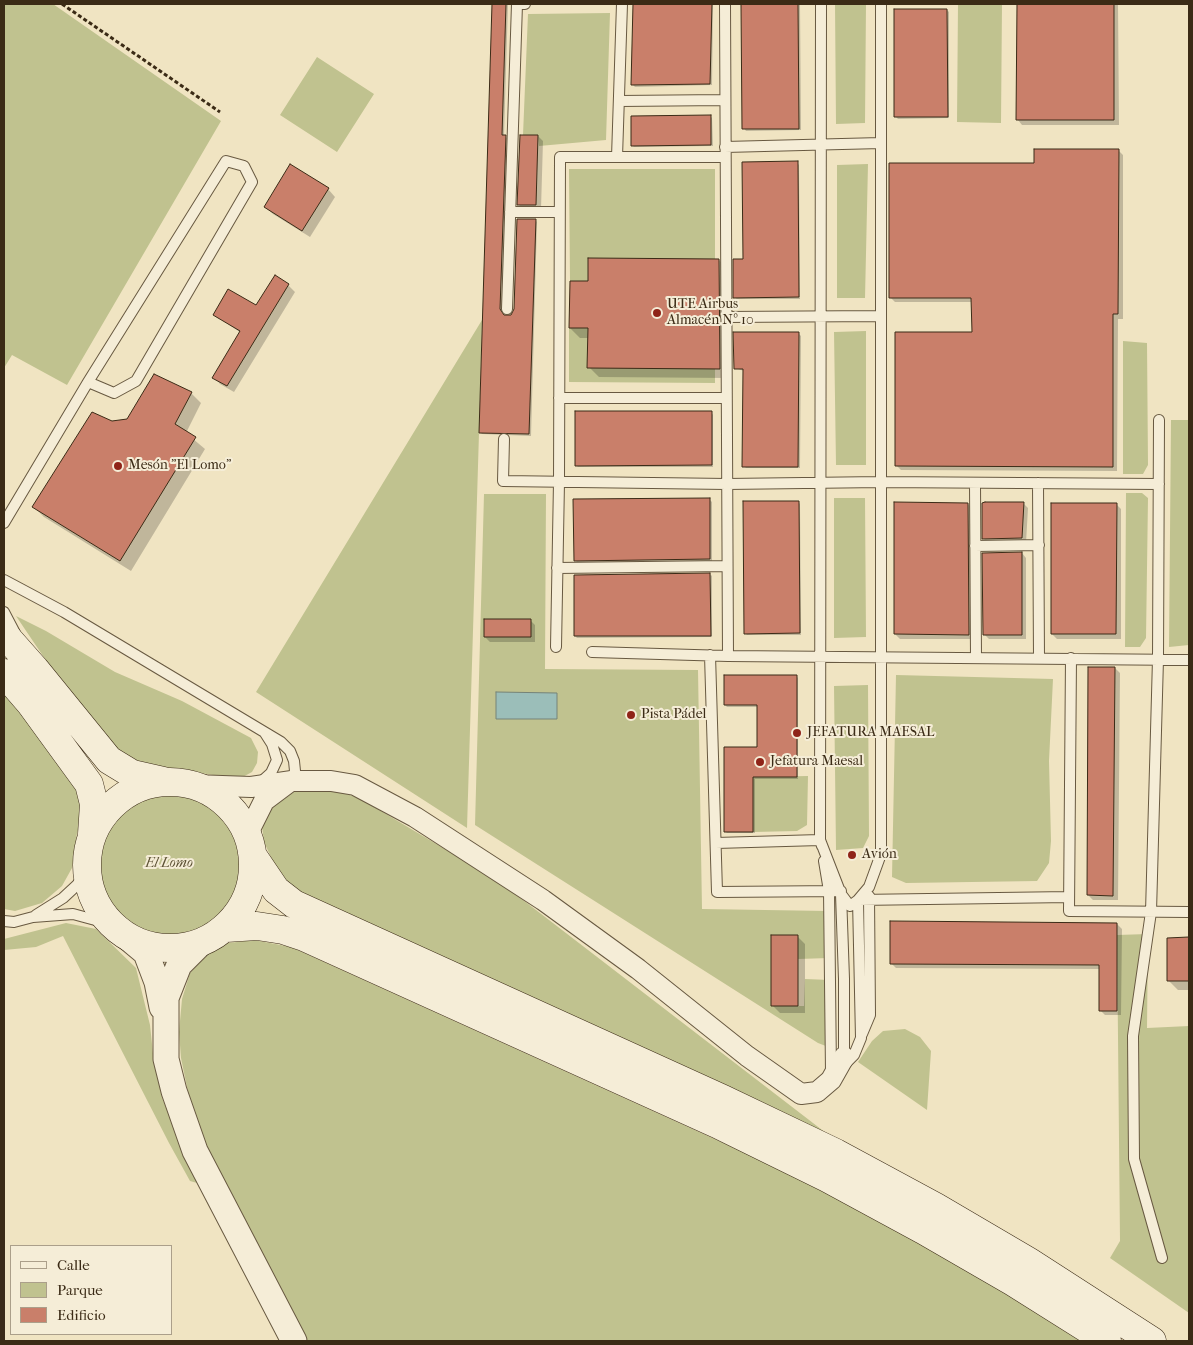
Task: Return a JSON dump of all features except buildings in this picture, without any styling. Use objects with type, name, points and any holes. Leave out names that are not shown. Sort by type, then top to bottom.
[{"type":"main road","points":[[4,634],[35,668],[109,760],[137,776],[184,783],[209,792],[233,810],[242,824],[251,848],[276,890],[294,904],[723,1099],[836,1153],[1028,1261],[1152,1341]]},
{"type":"main road","points":[[4,673],[30,703],[89,784],[94,804],[91,837],[87,855],[87,877],[94,902],[119,931],[142,944],[162,948],[181,948],[201,943],[226,928],[240,911],[248,893],[253,873],[251,848]]},
{"type":"main road","points":[[91,837],[102,816],[118,799],[144,786],[184,783]]},
{"type":"main road","points":[[226,928],[257,926],[283,930],[304,937],[717,1124],[827,1178],[923,1230],[1013,1282],[1107,1341]]},
{"type":"street","points":[[184,783],[251,787],[292,781],[331,781],[355,785],[380,797],[451,840],[543,900],[638,969],[786,1085],[801,1094],[817,1092],[831,1080],[844,1057]]},
{"type":"street","points":[[251,848],[251,827],[264,801],[292,781]]},
{"type":"street","points":[[119,931],[146,953],[157,982],[165,1025]]},
{"type":"street","points":[[201,943],[186,955],[172,977],[166,998],[166,1059],[174,1091],[195,1151],[294,1341]]},
{"type":"lane","points":[[507,309],[517,4],[525,4]]},
{"type":"lane","points":[[617,157],[622,4]]},
{"type":"lane","points":[[725,4],[728,656]]},
{"type":"lane","points":[[821,4],[820,840],[829,891],[831,1080]]},
{"type":"lane","points":[[831,1080],[854,1055],[870,1015],[869,888],[881,854],[881,4]]},
{"type":"lane","points":[[619,100],[725,100]]},
{"type":"lane","points":[[556,647],[559,482],[560,156],[617,157],[725,152],[821,144],[881,143]]},
{"type":"lane","points":[[4,523],[88,382],[226,161],[244,166],[252,182],[136,381],[114,394],[88,382]]},
{"type":"lane","points":[[510,212],[559,212]]},
{"type":"lane","points":[[726,317],[881,316]]},
{"type":"lane","points":[[559,398],[726,398]]},
{"type":"lane","points":[[1159,420],[1158,659],[1151,912],[1133,1036],[1134,1159],[1162,1258]]},
{"type":"lane","points":[[504,439],[503,481],[727,484],[881,482],[1159,484]]},
{"type":"lane","points":[[975,483],[976,658]]},
{"type":"lane","points":[[1038,483],[1039,658]]},
{"type":"lane","points":[[975,546],[1039,545]]},
{"type":"lane","points":[[557,568],[727,566]]},
{"type":"lane","points":[[4,580],[64,612],[281,742],[290,751],[294,761],[295,771],[292,781]]},
{"type":"lane","points":[[4,612],[35,668]]},
{"type":"lane","points":[[592,652],[820,658],[882,656],[1189,660]]},
{"type":"lane","points":[[710,656],[717,892],[841,892]]},
{"type":"lane","points":[[1071,658],[1069,911],[1189,912]]},
{"type":"lane","points":[[251,787],[262,782],[271,773],[277,760],[272,744],[263,730]]},
{"type":"lane","points":[[820,840],[841,892],[850,906],[869,888]]},
{"type":"lane","points":[[716,843],[820,840]]},
{"type":"lane","points":[[33,917],[63,898],[77,885],[87,870]]},
{"type":"lane","points":[[841,892],[844,1057]]},
{"type":"lane","points":[[858,900],[1069,898]]},
{"type":"lane","points":[[858,900],[861,1038]]},
{"type":"lane","points":[[4,921],[14,922],[33,917],[73,914],[119,931]]},
{"type":"path","points":[[62,4],[220,112]]},
{"type":"green space","points":[[4,4],[53,4],[221,121],[67,385],[12,355],[4,368]]},
{"type":"green space","points":[[835,4],[866,4],[865,123],[836,124]]},
{"type":"green space","points":[[958,4],[1002,4],[1001,123],[957,122]]},
{"type":"green space","points":[[610,13],[606,140],[539,146],[538,135],[523,135],[528,14]]},
{"type":"green space","points":[[317,57],[374,94],[337,152],[280,115]]},
{"type":"green space","points":[[868,164],[865,298],[837,298],[837,165]]},
{"type":"green space","points":[[569,169],[715,169],[715,383],[569,382],[569,328],[583,328],[584,281],[570,281]]},
{"type":"green space","points":[[482,320],[479,433],[467,828],[256,692]]},
{"type":"green space","points":[[866,331],[866,465],[836,465],[834,332]]},
{"type":"green space","points":[[1123,341],[1147,343],[1148,465],[1143,474],[1123,474]]},
{"type":"green space","points":[[1171,420],[1189,420],[1189,645],[1169,647]]},
{"type":"green space","points":[[1126,493],[1142,493],[1148,498],[1146,638],[1140,647],[1125,647]]},
{"type":"green space","points":[[484,494],[546,494],[545,669],[698,670],[702,909],[828,911],[829,958],[798,959],[798,935],[771,935],[771,1006],[804,1006],[805,979],[830,980],[831,1048],[818,1043],[475,825]]},
{"type":"green space","points":[[834,498],[865,498],[866,637],[834,638]]},
{"type":"green space","points":[[16,616],[46,631],[115,672],[182,701],[251,738],[258,752],[257,763],[252,772],[239,779],[136,763],[111,748],[89,724]]},
{"type":"green space","points":[[896,675],[1053,679],[1049,761],[1051,841],[1049,863],[1037,881],[906,883],[892,877]]},
{"type":"green space","points":[[868,685],[869,836],[863,848],[836,850],[834,686]]},
{"type":"green space","points":[[4,691],[29,721],[78,791],[82,818],[77,833],[72,868],[62,886],[42,903],[15,911],[4,909]]},
{"type":"green space","points":[[808,776],[807,825],[797,831],[753,832],[753,777]]},
{"type":"green space","points":[[318,789],[337,791],[359,798],[497,880],[826,1133],[295,892],[281,879],[264,842],[262,826],[264,812],[291,792]]},
{"type":"green space","name":"El Lomo","points":[[169,792],[196,798],[209,804],[220,813],[229,824],[235,837],[241,864],[235,891],[229,904],[220,915],[209,924],[196,930],[169,936],[142,930],[129,924],[118,915],[109,904],[103,891],[97,864],[103,837],[109,824],[118,813],[129,804],[142,798]]},
{"type":"green space","points":[[66,923],[96,929],[136,968],[150,1025],[154,1063],[163,1100],[197,1183],[190,1181],[169,1143],[63,936],[36,947],[4,950],[4,939]]},
{"type":"green space","points":[[1148,934],[1147,1028],[1189,1026],[1189,1313],[1110,1258],[1120,1241],[1117,935]]},
{"type":"green space","points":[[254,940],[291,947],[814,1184],[919,1240],[1084,1341],[304,1341],[204,1148],[189,1097],[181,1058],[179,1032],[182,999],[190,973],[204,957],[228,943]]},
{"type":"green space","points":[[905,1029],[920,1037],[931,1051],[927,1110],[858,1062],[872,1041],[883,1031]]},
{"type":"water","points":[[496,692],[557,693],[557,719],[496,719]]},
{"type":"place","name":"UTE Airbus Almacén Nº 10","points":[[657,313]]},
{"type":"place","name":"Mesón \"El Lomo\"","points":[[118,466]]},
{"type":"place","name":"Pista Pádel","points":[[631,715]]},
{"type":"place","name":"JEFATURA MAESAL","points":[[797,733]]},
{"type":"place","name":"Jefatura Maesal","points":[[760,762]]},
{"type":"place","name":"Avión","points":[[852,855]]}]
